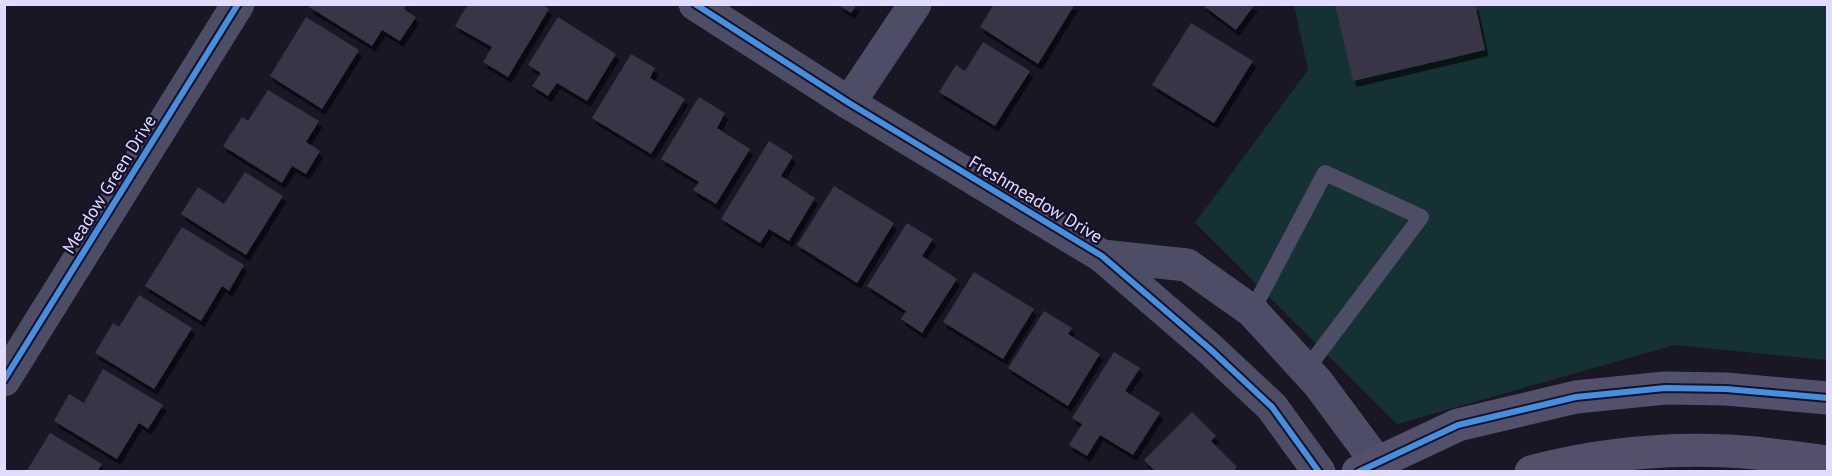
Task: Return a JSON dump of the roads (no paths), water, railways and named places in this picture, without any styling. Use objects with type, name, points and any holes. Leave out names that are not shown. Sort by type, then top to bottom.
[{"type":"street","name":"Meadow Green Drive","points":[[4,380],[238,4]]},
{"type":"street","name":"Freshmeadow Drive","points":[[695,4],[849,103],[1102,256],[1210,349],[1272,407],[1319,471]]},
{"type":"street","points":[[849,103],[915,4]]},
{"type":"street","name":"Freshmeadow Drive","points":[[1102,256],[1186,265],[1252,311],[1318,383],[1373,468]]},
{"type":"street","points":[[1373,468],[1458,425],[1576,397],[1665,388],[1726,389],[1827,398]]},
{"type":"street","points":[[1531,471],[1567,462],[1657,452],[1727,451],[1827,462]]},
{"type":"lane","points":[[1252,311],[1324,172],[1422,217],[1306,370]]}]
